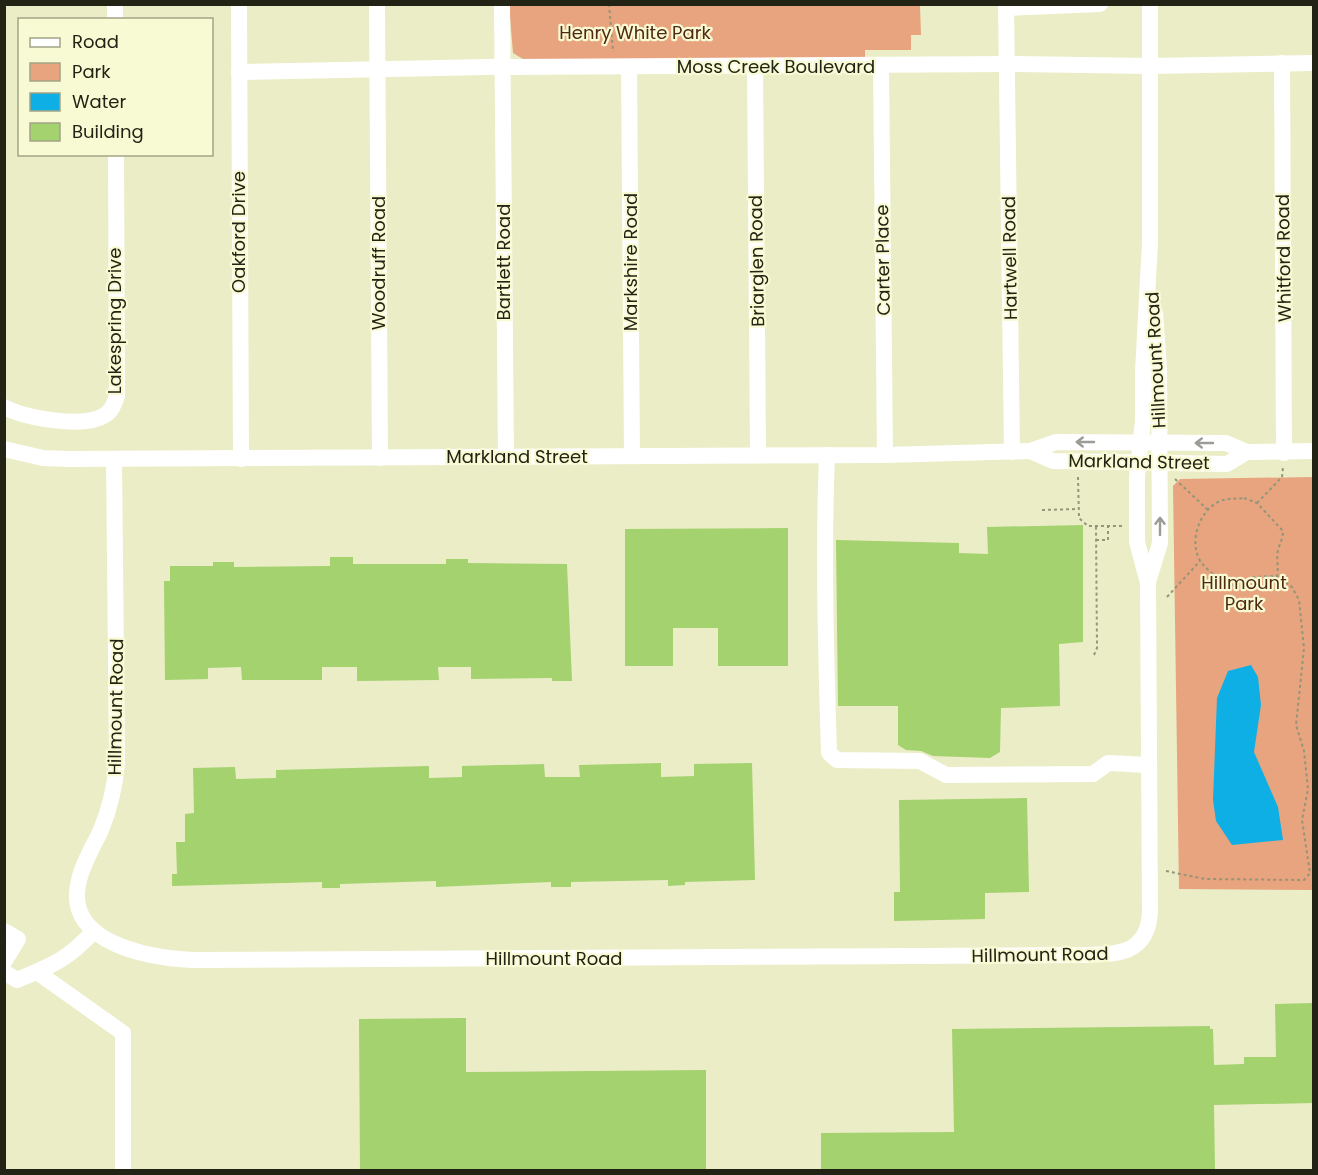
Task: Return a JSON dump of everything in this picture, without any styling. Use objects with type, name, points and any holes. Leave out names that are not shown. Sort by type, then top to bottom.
[{"type":"street","name":"Oakford Drive","points":[[239,4],[241,459]]},
{"type":"street","name":"Woodruff Road","points":[[376,4],[380,458]]},
{"type":"street","name":"Bartlett Road","points":[[502,4],[506,457]]},
{"type":"street","points":[[1007,6],[1100,4]]},
{"type":"street","name":"Hillmount Road","points":[[114,459],[117,764],[108,813],[80,875],[77,892],[81,914],[94,931],[114,944],[139,952],[193,960],[1116,953],[1128,950],[1138,943],[1149,925],[1148,583],[1137,542],[1138,463],[1141,442],[1150,243],[1150,4]]},
{"type":"street","name":"Hartwell Road","points":[[1007,6],[1011,452]]},
{"type":"street","name":"Whitford Road","points":[[1282,63],[1284,453]]},
{"type":"street","name":"Moss Creek Boulevard","points":[[239,72],[377,68],[1008,64],[1150,66],[1314,63]]},
{"type":"street","name":"Briarglen Road","points":[[755,66],[758,455]]},
{"type":"street","name":"Carter Place","points":[[881,66],[885,455]]},
{"type":"street","name":"Markshire Road","points":[[629,68],[632,456]]},
{"type":"street","name":"Lakespring Drive","points":[[4,407],[38,418],[92,420],[107,414],[114,405],[117,396],[116,156]]},
{"type":"street","name":"Hillmount Road","points":[[1148,583],[1160,543],[1159,369],[1150,243]]},
{"type":"street","name":"Markland Street","points":[[4,449],[43,458],[114,459],[885,455],[1030,451],[1056,442],[1226,443],[1247,452],[1314,451]]},
{"type":"street","name":"Markland Street","points":[[1030,451],[1053,461],[1227,464],[1247,452]]},
{"type":"street","points":[[827,455],[824,482],[824,594],[829,753],[837,760],[920,760],[946,775],[1093,774],[1108,764],[1149,765]]},
{"type":"street","points":[[4,931],[18,939],[4,962]]},
{"type":"street","points":[[9,981],[37,972],[66,958],[94,931]]},
{"type":"street","points":[[37,972],[123,1033],[123,1170]]},
{"type":"path","points":[[609,4],[614,61]]},
{"type":"path","points":[[1257,503],[1282,477],[1284,453]]},
{"type":"path","points":[[1078,477],[1079,518],[1088,526],[1129,526]]},
{"type":"path","points":[[1174,477],[1208,510]]},
{"type":"path","points":[[1166,871],[1205,879],[1304,880],[1311,873],[1302,820],[1308,789],[1304,751],[1296,725],[1304,648],[1299,600],[1292,587],[1277,576],[1254,577],[1236,587],[1212,574],[1200,560],[1195,544],[1198,526],[1208,510],[1218,502],[1229,499],[1244,498],[1257,503],[1283,531],[1277,553],[1279,566],[1277,576]]},
{"type":"path","points":[[1042,510],[1079,509]]},
{"type":"path","points":[[1094,655],[1097,648],[1096,526]]},
{"type":"path","points":[[1096,540],[1108,540],[1108,526]]},
{"type":"path","points":[[1167,597],[1200,560]]},
{"type":"green space","name":"Henry White Park","points":[[509,5],[920,5],[921,35],[911,35],[911,50],[865,50],[865,62],[523,59],[513,53]]},
{"type":"green space","name":"Hillmount Park","points":[[1313,477],[1313,890],[1179,889],[1173,486],[1180,479]]},
{"type":"water","points":[[1251,665],[1258,677],[1261,705],[1254,752],[1278,807],[1283,840],[1232,845],[1216,821],[1213,800],[1217,698],[1228,671]]},
{"type":"building","points":[[1083,525],[1083,642],[1059,644],[1060,706],[1001,708],[1000,752],[990,758],[933,756],[921,751],[906,750],[898,745],[898,706],[838,706],[836,540],[959,543],[959,553],[988,554],[987,527]]},
{"type":"building","points":[[788,528],[788,666],[718,666],[718,628],[673,628],[673,666],[625,666],[625,529]]},
{"type":"building","points":[[330,557],[353,557],[353,564],[446,564],[446,559],[468,559],[468,563],[567,564],[572,681],[552,681],[552,678],[471,679],[471,667],[438,667],[439,680],[357,681],[357,667],[322,667],[322,680],[242,680],[241,667],[208,668],[208,679],[165,680],[164,581],[170,581],[170,566],[213,566],[213,562],[234,562],[234,567],[330,566]]},
{"type":"building","points":[[661,763],[661,777],[694,776],[694,764],[752,763],[755,880],[685,882],[685,885],[668,886],[668,880],[571,882],[571,887],[551,887],[551,882],[436,887],[436,881],[340,884],[340,888],[322,888],[322,882],[172,886],[172,874],[177,874],[176,842],[185,842],[185,814],[194,813],[193,768],[235,767],[236,779],[276,778],[276,770],[429,766],[429,778],[462,777],[462,766],[544,764],[545,777],[580,777],[579,765]]},
{"type":"building","points":[[1027,798],[1029,892],[985,893],[985,919],[894,921],[894,892],[900,892],[899,800]]},
{"type":"building","points":[[1314,1003],[1314,1103],[1214,1105],[1215,1170],[821,1170],[821,1133],[954,1132],[952,1029],[1210,1026],[1210,1029],[1213,1029],[1214,1065],[1244,1064],[1244,1057],[1276,1057],[1275,1004]]},
{"type":"building","points":[[466,1018],[466,1072],[706,1070],[706,1170],[360,1170],[359,1019]]}]
